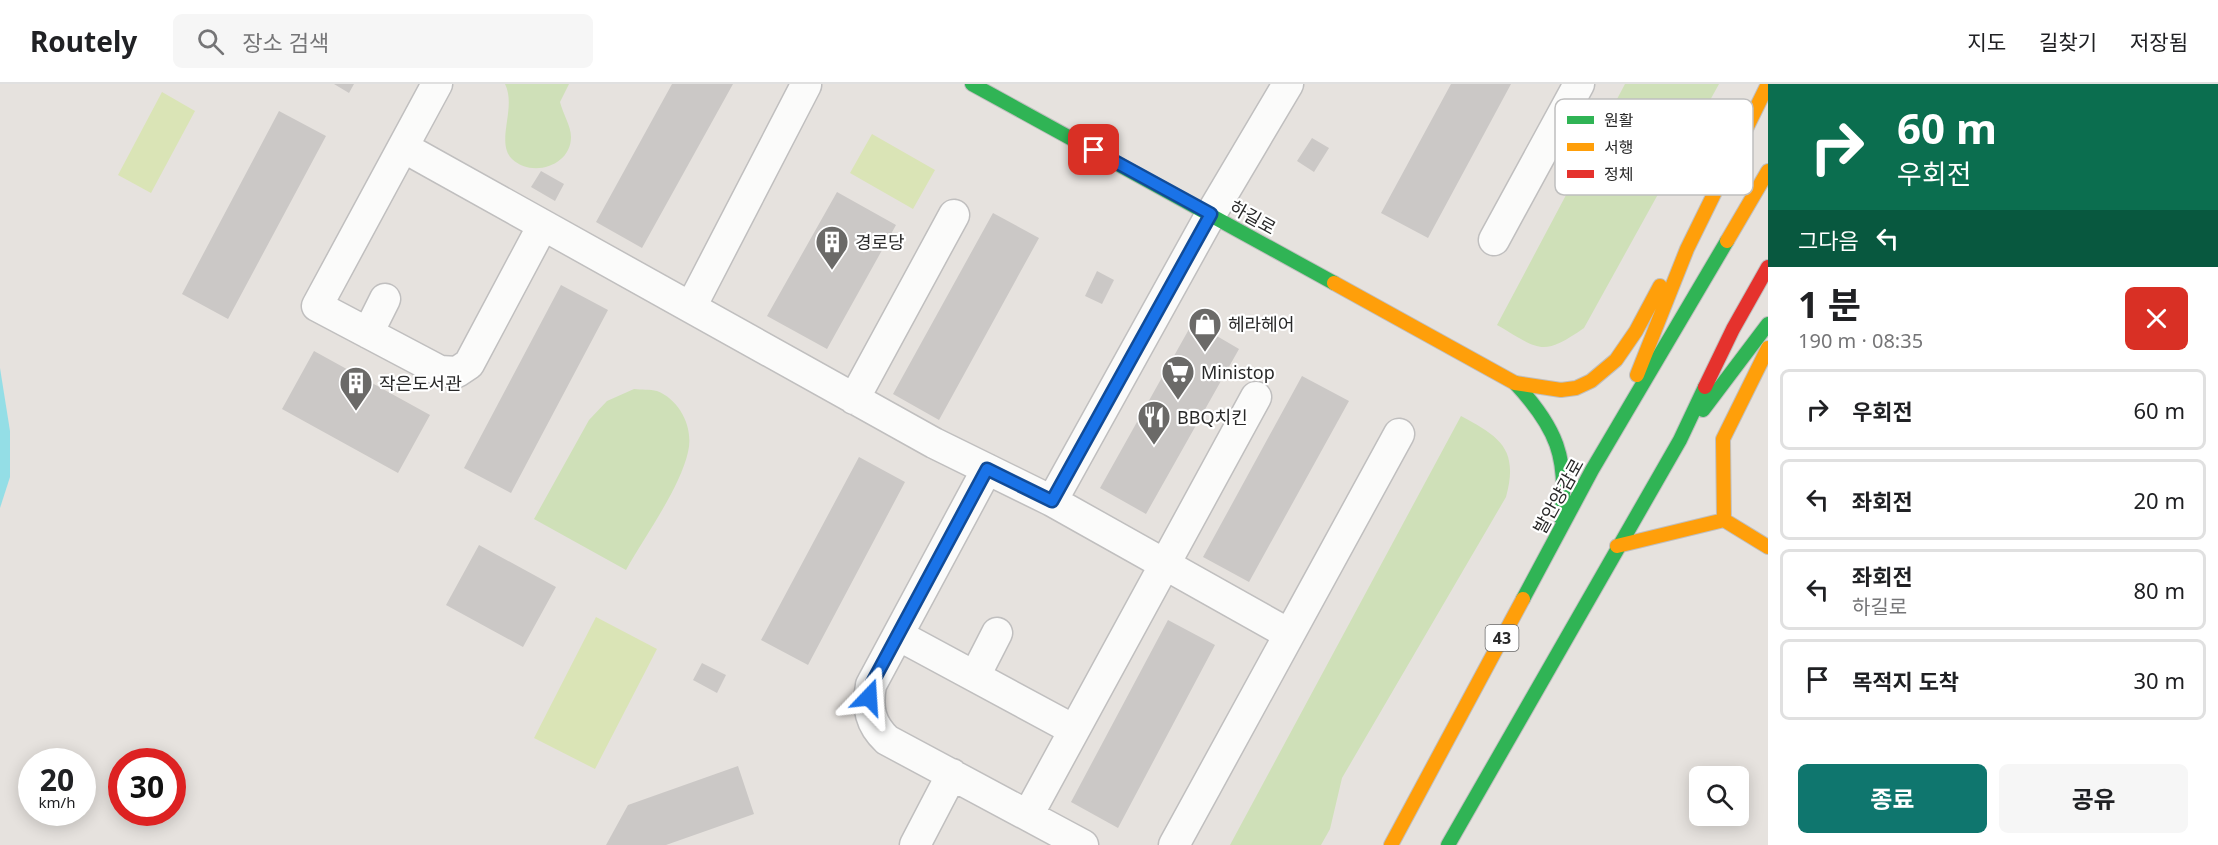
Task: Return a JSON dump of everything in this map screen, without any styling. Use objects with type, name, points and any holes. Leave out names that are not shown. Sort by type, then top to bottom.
[{"type":"main road","name":"하길로","points":[[972,84],[1515,383]]},
{"type":"main road","points":[[1753,108],[1767,84]]},
{"type":"main road","name":"43","points":[[1753,113],[1767,84]]},
{"type":"main road","name":"발안양감로","points":[[1391,845],[1614,431],[1768,171]]},
{"type":"main road","points":[[1515,383],[1546,388],[1575,388],[1599,374],[1622,352],[1640,324],[1706,195]]},
{"type":"main road","name":"43","points":[[1614,431],[1687,249],[1713,195]]},
{"type":"main road","points":[[1448,845],[1617,546],[1680,440],[1733,329],[1768,267]]},
{"type":"main road","points":[[1680,440],[1768,324]]},
{"type":"main road","points":[[1724,520],[1723,439],[1768,348]]},
{"type":"main road","points":[[1515,383],[1538,406],[1556,433],[1564,465],[1565,496],[1559,531]]},
{"type":"main road","points":[[1617,546],[1724,520],[1768,547]]},
{"type":"street","points":[[437,84],[318,306],[440,371],[448,373],[461,370],[469,364],[543,225]]},
{"type":"street","points":[[1052,501],[1211,214],[1288,84]]},
{"type":"street","points":[[1571,99],[1579,84]]},
{"type":"street","points":[[691,308],[806,85]]},
{"type":"street","points":[[1494,240],[1555,128]]},
{"type":"street","points":[[403,147],[854,399],[1052,501],[1289,634]]},
{"type":"street","points":[[854,399],[954,215]]},
{"type":"street","points":[[368,333],[385,299]]},
{"type":"street","points":[[1028,815],[1256,397]]},
{"type":"street","points":[[1174,845],[1399,434]]},
{"type":"street","points":[[987,469],[871,685],[869,703],[872,721],[887,740],[1083,845]]},
{"type":"street","points":[[975,676],[997,633]]},
{"type":"street","points":[[898,635],[1074,730]]},
{"type":"street","points":[[915,845],[952,774]]},
{"type":"green space","points":[[505,84],[569,84],[560,102],[571,137],[565,155],[558,162],[549,166],[530,168],[520,165],[507,152],[505,134],[509,103]]},
{"type":"green space","points":[[1625,84],[1719,84],[1711,99],[1617,99]]},
{"type":"green space","points":[[162,92],[195,111],[151,193],[118,175]]},
{"type":"green space","points":[[872,134],[935,170],[913,209],[850,173]]},
{"type":"green space","points":[[1566,195],[1658,195],[1584,328],[1558,344],[1540,347],[1522,340],[1497,325]]},
{"type":"green space","points":[[634,389],[657,391],[672,401],[687,425],[689,443],[678,481],[626,570],[534,519],[589,420],[607,401]]},
{"type":"green space","points":[[1461,416],[1496,438],[1503,446],[1510,467],[1506,497],[1342,778],[1330,829],[1321,845],[1230,845]]},
{"type":"green space","points":[[596,617],[657,649],[595,769],[534,738]]},
{"type":"water","points":[[0,368],[10,431],[10,477],[0,508]]},
{"type":"building","points":[[334,84],[354,84],[349,93]]},
{"type":"building","points":[[672,84],[733,84],[642,248],[596,222]]},
{"type":"building","points":[[1451,84],[1511,84],[1428,238],[1381,213]]},
{"type":"building","points":[[279,111],[326,136],[228,319],[182,294]]},
{"type":"building","points":[[1312,138],[1329,148],[1314,172],[1297,161]]},
{"type":"building","points":[[541,171],[564,184],[555,201],[531,187]]},
{"type":"building","name":"경로당","points":[[837,192],[896,225],[827,349],[767,316]]},
{"type":"building","points":[[993,213],[1039,238],[939,420],[893,394]]},
{"type":"building","points":[[1097,271],[1114,280],[1102,304],[1085,296]]},
{"type":"building","points":[[561,285],[608,310],[511,493],[464,468]]},
{"type":"building","points":[[1193,322],[1239,349],[1146,514],[1100,488]]},
{"type":"building","name":"작은도서관","points":[[314,351],[430,415],[398,473],[282,409]]},
{"type":"building","points":[[1302,376],[1349,401],[1249,582],[1203,557]]},
{"type":"building","points":[[859,457],[905,482],[808,665],[761,640]]},
{"type":"building","points":[[479,545],[556,587],[523,647],[446,605]]},
{"type":"building","points":[[1168,620],[1215,645],[1118,828],[1071,802]]},
{"type":"building","points":[[702,663],[726,675],[717,693],[693,680]]},
{"type":"building","points":[[738,766],[754,814],[666,845],[606,845],[628,805]]},
{"type":"traffic: fast","points":[[972,84],[1334,283]]},
{"type":"traffic: fast","points":[[1523,599],[1592,470],[1727,241]]},
{"type":"traffic: fast","points":[[1703,410],[1768,324]]},
{"type":"traffic: fast","points":[[1515,383],[1541,414],[1556,444],[1563,478],[1561,518]]},
{"type":"traffic: fast","points":[[1448,845],[1680,440],[1705,387]]},
{"type":"traffic: slow","points":[[1753,115],[1768,84]]},
{"type":"traffic: slow","points":[[1727,241],[1768,171]]},
{"type":"traffic: slow","points":[[1637,375],[1687,249],[1714,195]]},
{"type":"traffic: slow","points":[[1334,283],[1515,383],[1561,390],[1576,388],[1591,381],[1616,360],[1636,331],[1660,286]]},
{"type":"traffic: slow","points":[[1768,348],[1723,439],[1724,520],[1768,547]]},
{"type":"traffic: slow","points":[[1617,546],[1724,520]]},
{"type":"traffic: slow","points":[[1391,845],[1523,599]]},
{"type":"traffic: jam","points":[[1705,387],[1733,329],[1768,267]]},
{"type":"place","name":"경로당","points":[[832,271]]},
{"type":"place","name":"헤라헤어","points":[[1205,353]]},
{"type":"place","name":"Ministop","points":[[1178,401]]},
{"type":"place","name":"작은도서관","points":[[356,412]]},
{"type":"place","name":"BBQ치킨","points":[[1154,446]]},
{"type":"route","points":[[869,697],[871,685],[987,469],[1052,501],[1211,214],[1094,150]]}]
